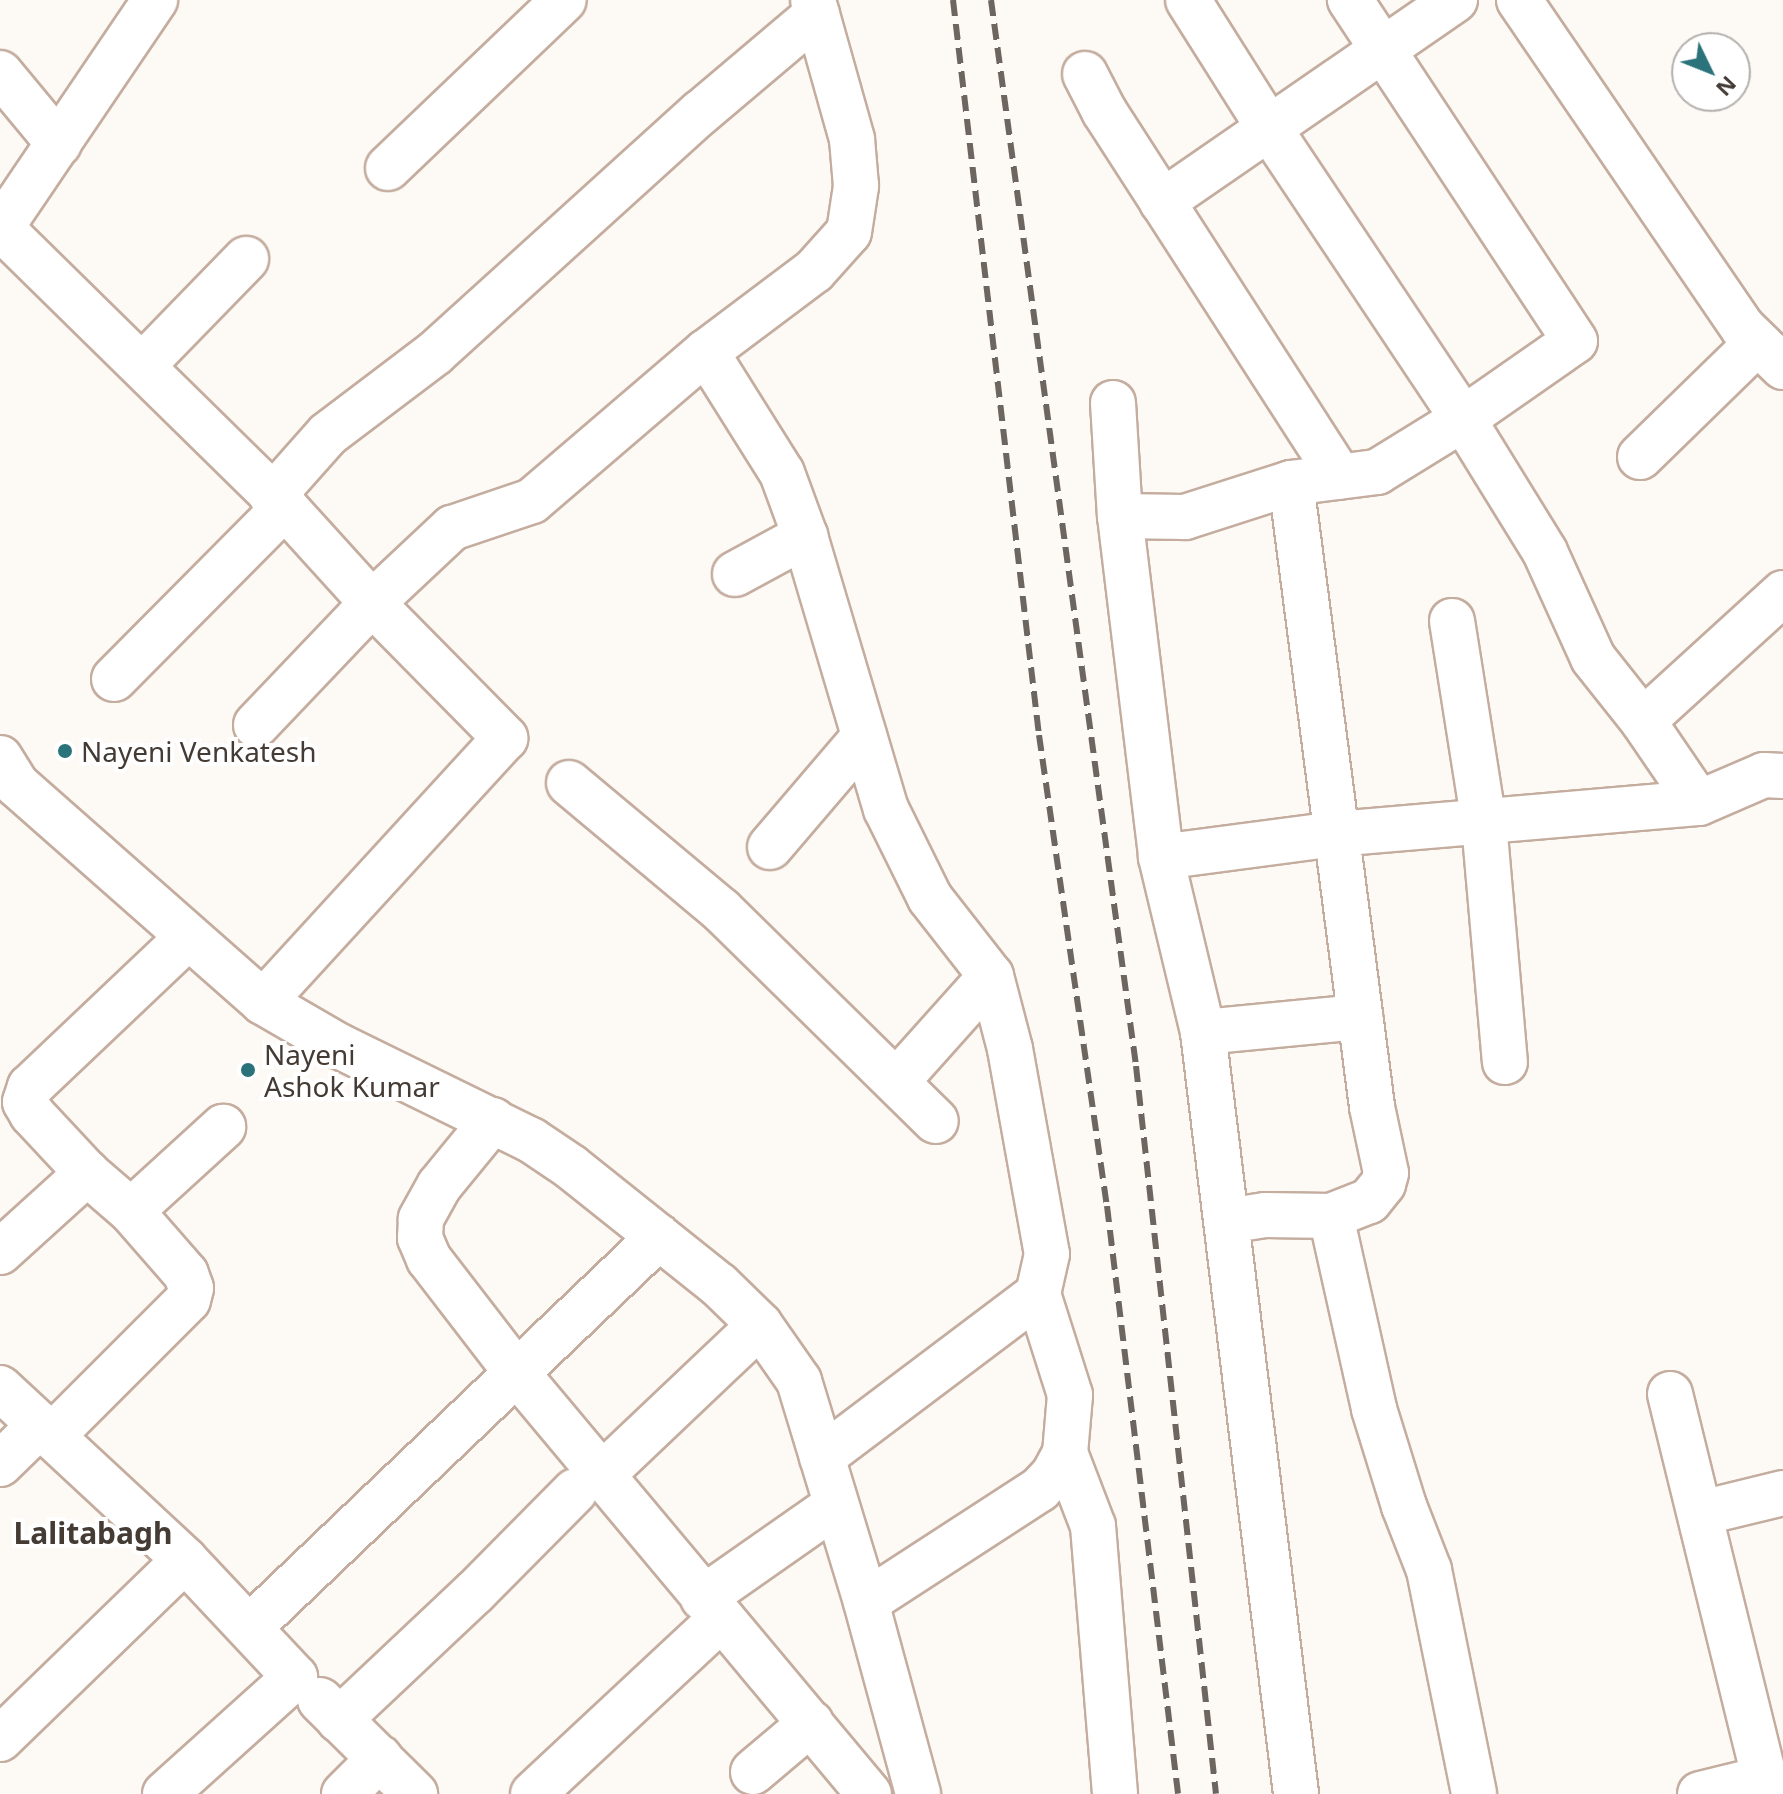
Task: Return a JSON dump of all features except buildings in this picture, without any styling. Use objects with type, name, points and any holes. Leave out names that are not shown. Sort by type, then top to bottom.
[{"type":"street","points":[[155,0],[0,229],[143,365],[505,738],[263,1002]]},
{"type":"street","points":[[388,168],[564,0]]},
{"type":"street","points":[[1188,0],[1269,128],[1463,419],[1545,552],[1593,658],[1643,721],[1699,803]]},
{"type":"street","points":[[1120,516],[1185,517],[1291,483],[1377,472],[1463,419],[1575,341],[1350,0]]},
{"type":"street","points":[[1162,202],[1455,0]]},
{"type":"street","points":[[1519,0],[1743,328],[1770,355],[1640,457]]},
{"type":"street","points":[[114,679],[278,502],[328,434],[426,361],[815,7],[852,139],[856,186],[849,232],[814,271],[706,352],[532,501],[452,528],[372,603],[256,725]]},
{"type":"street","points":[[0,73],[59,144]]},
{"type":"street","points":[[1085,74],[1104,111],[1340,477]]},
{"type":"street","points":[[143,365],[246,259]]},
{"type":"street","points":[[706,352],[782,473],[805,536],[886,809],[930,898],[991,976],[1010,1049],[1047,1254],[1038,1294],[1070,1395],[1065,1453],[1054,1474],[1040,1489],[866,1602]]},
{"type":"street","points":[[1113,403],[1120,516],[1161,857],[1203,1032],[1296,1794]]},
{"type":"street","points":[[1228,1221],[1265,1215],[1331,1216],[1369,1201],[1383,1184],[1386,1173],[1372,1107],[1291,483]]},
{"type":"street","points":[[735,574],[805,536]]},
{"type":"street","points":[[1643,721],[1783,593]]},
{"type":"street","points":[[1452,621],[1484,823],[1505,1062]]},
{"type":"street","points":[[770,847],[864,737]]},
{"type":"street","points":[[1161,857],[1336,834],[1699,803],[1764,775],[1783,776]]},
{"type":"street","points":[[6,781],[263,1002],[339,1046],[493,1120],[571,1167],[719,1285],[760,1325],[799,1381],[866,1602],[918,1794]]},
{"type":"street","points":[[569,783],[721,910],[936,1121]]},
{"type":"street","points":[[0,1464],[46,1431],[188,1300],[191,1288],[186,1274],[131,1211],[87,1173],[32,1114],[25,1102],[30,1087],[188,937]]},
{"type":"street","points":[[897,1081],[991,976]]},
{"type":"street","points":[[1203,1032],[1360,1017]]},
{"type":"street","points":[[493,1120],[439,1186],[421,1219],[420,1238],[429,1259],[516,1372],[590,1482],[712,1608],[869,1794]]},
{"type":"street","points":[[131,1211],[223,1127]]},
{"type":"street","points":[[0,1252],[87,1173]]},
{"type":"street","points":[[1331,1216],[1374,1409],[1404,1506],[1429,1570],[1474,1794]]},
{"type":"street","points":[[250,1627],[659,1237]]},
{"type":"street","points":[[822,1457],[1038,1294]]},
{"type":"street","points":[[339,1720],[760,1325]]},
{"type":"street","points":[[0,1388],[185,1560],[295,1677],[415,1794]]},
{"type":"street","points":[[1670,1394],[1767,1786],[1700,1794]]},
{"type":"street","points":[[1065,1453],[1093,1526],[1115,1794]]},
{"type":"street","points":[[1701,1513],[1783,1493]]},
{"type":"street","points":[[533,1794],[712,1608],[836,1505]]},
{"type":"street","points":[[0,1739],[185,1560]]},
{"type":"street","points":[[165,1794],[295,1677]]},
{"type":"street","points":[[753,1772],[811,1723]]},
{"type":"street","points":[[344,1794],[380,1758]]},
{"type":"railway","points":[[953,0],[1039,735],[1107,1206],[1178,1794]]},
{"type":"railway","points":[[991,0],[1136,1066],[1216,1794]]},
{"type":"place","name":"Nayeni Venkatesh","points":[[65,751]]},
{"type":"place","name":"Nayeni Ashok Kumar","points":[[248,1070]]},
{"type":"district","name":"Lalitabagh","points":[[93,1533]]}]
